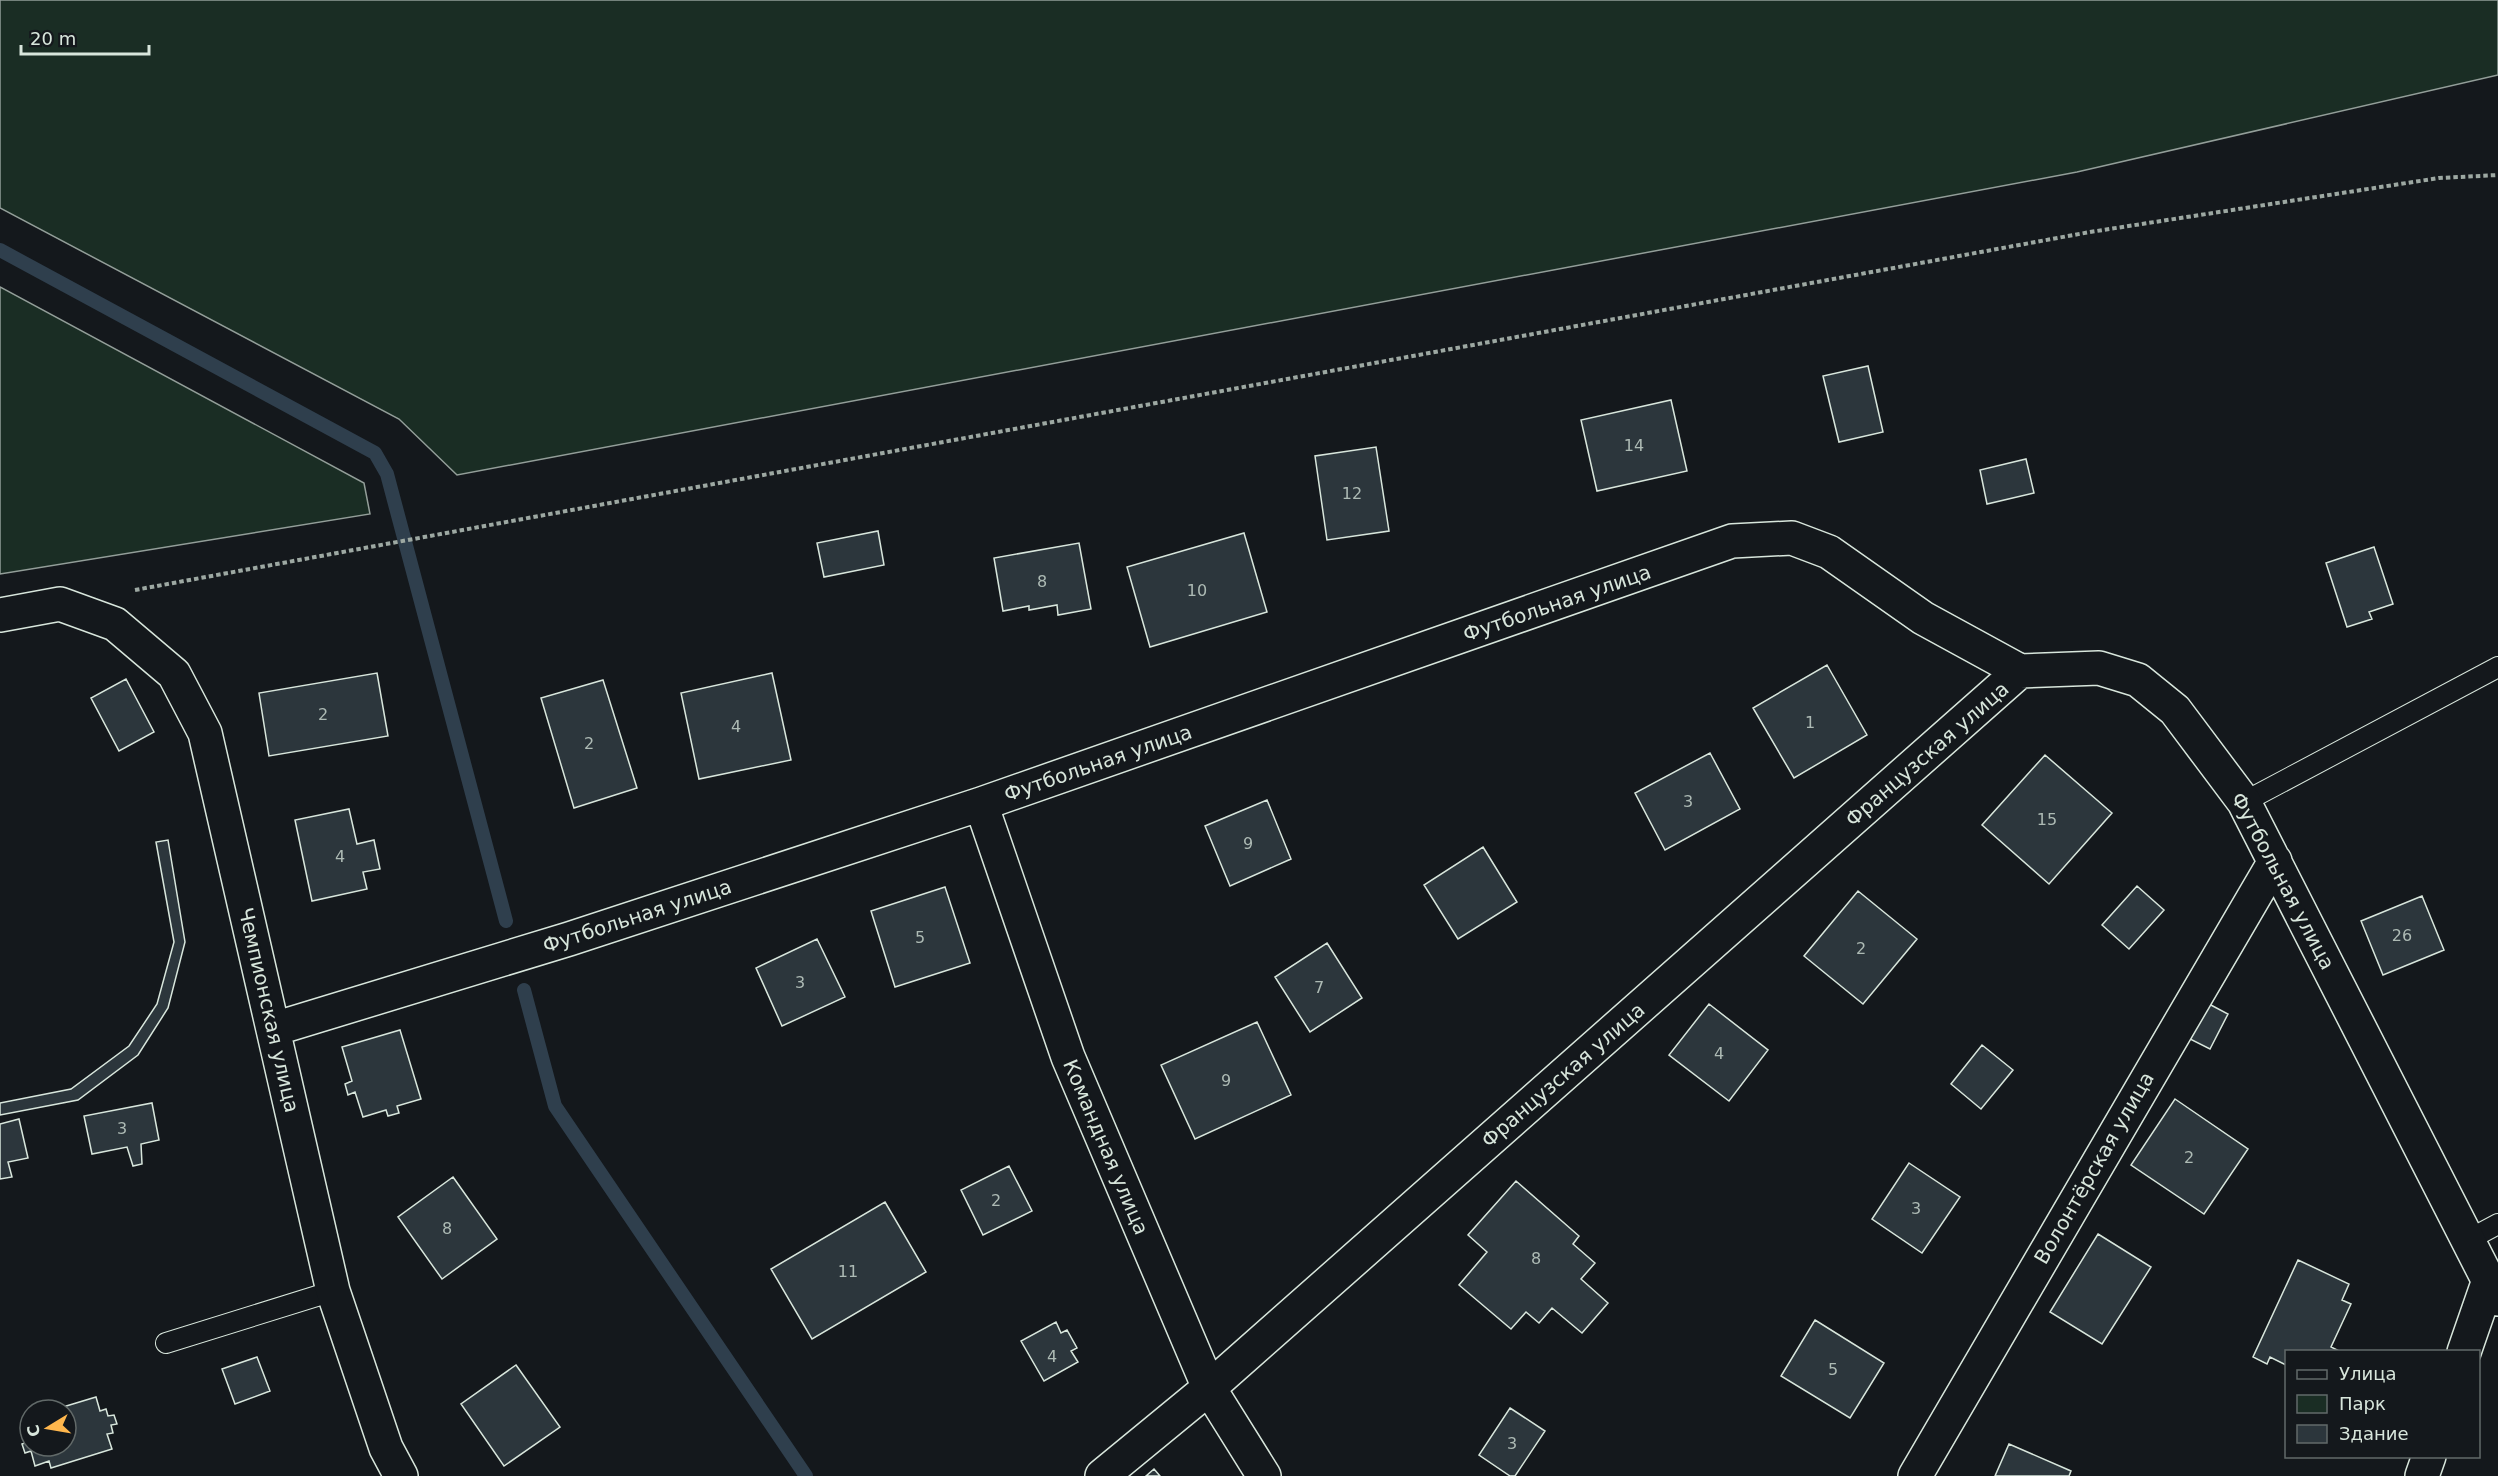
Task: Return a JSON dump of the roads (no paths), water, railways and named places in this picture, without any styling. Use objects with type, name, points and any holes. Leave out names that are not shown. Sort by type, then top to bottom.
[{"type":"street","name":"Футбольная улица","points":[[274,1029],[569,939],[981,804],[1732,541],[1792,538],[1829,552],[1923,618],[2020,671],[2099,668],[2138,680],[2175,710],[2244,802],[2493,1290]]},
{"type":"street","name":"Чемпионская улица","points":[[0,615],[60,604],[115,624],[174,674],[205,733],[333,1291],[386,1448],[401,1476]]},
{"type":"street","name":"Французская улица","points":[[1102,1476],[1209,1388],[2020,671]]},
{"type":"street","name":"Командная улица","points":[[981,804],[1068,1057],[1209,1388],[1264,1476]]},
{"type":"street","name":"Волонтёрская улица","points":[[1915,1476],[2275,861]]},
{"type":"street","points":[[2465,1350],[2493,1290]]},
{"type":"street","points":[[2422,1476],[2428,1458]]},
{"type":"lane","points":[[2244,802],[2498,667]]},
{"type":"lane","points":[[2468,1239],[2498,1224]]},
{"type":"lane","points":[[166,1343],[333,1291]]},
{"type":"waterway","points":[[0,250],[375,453],[387,474],[506,921]]},
{"type":"waterway","points":[[524,990],[555,1106],[806,1476]]}]
